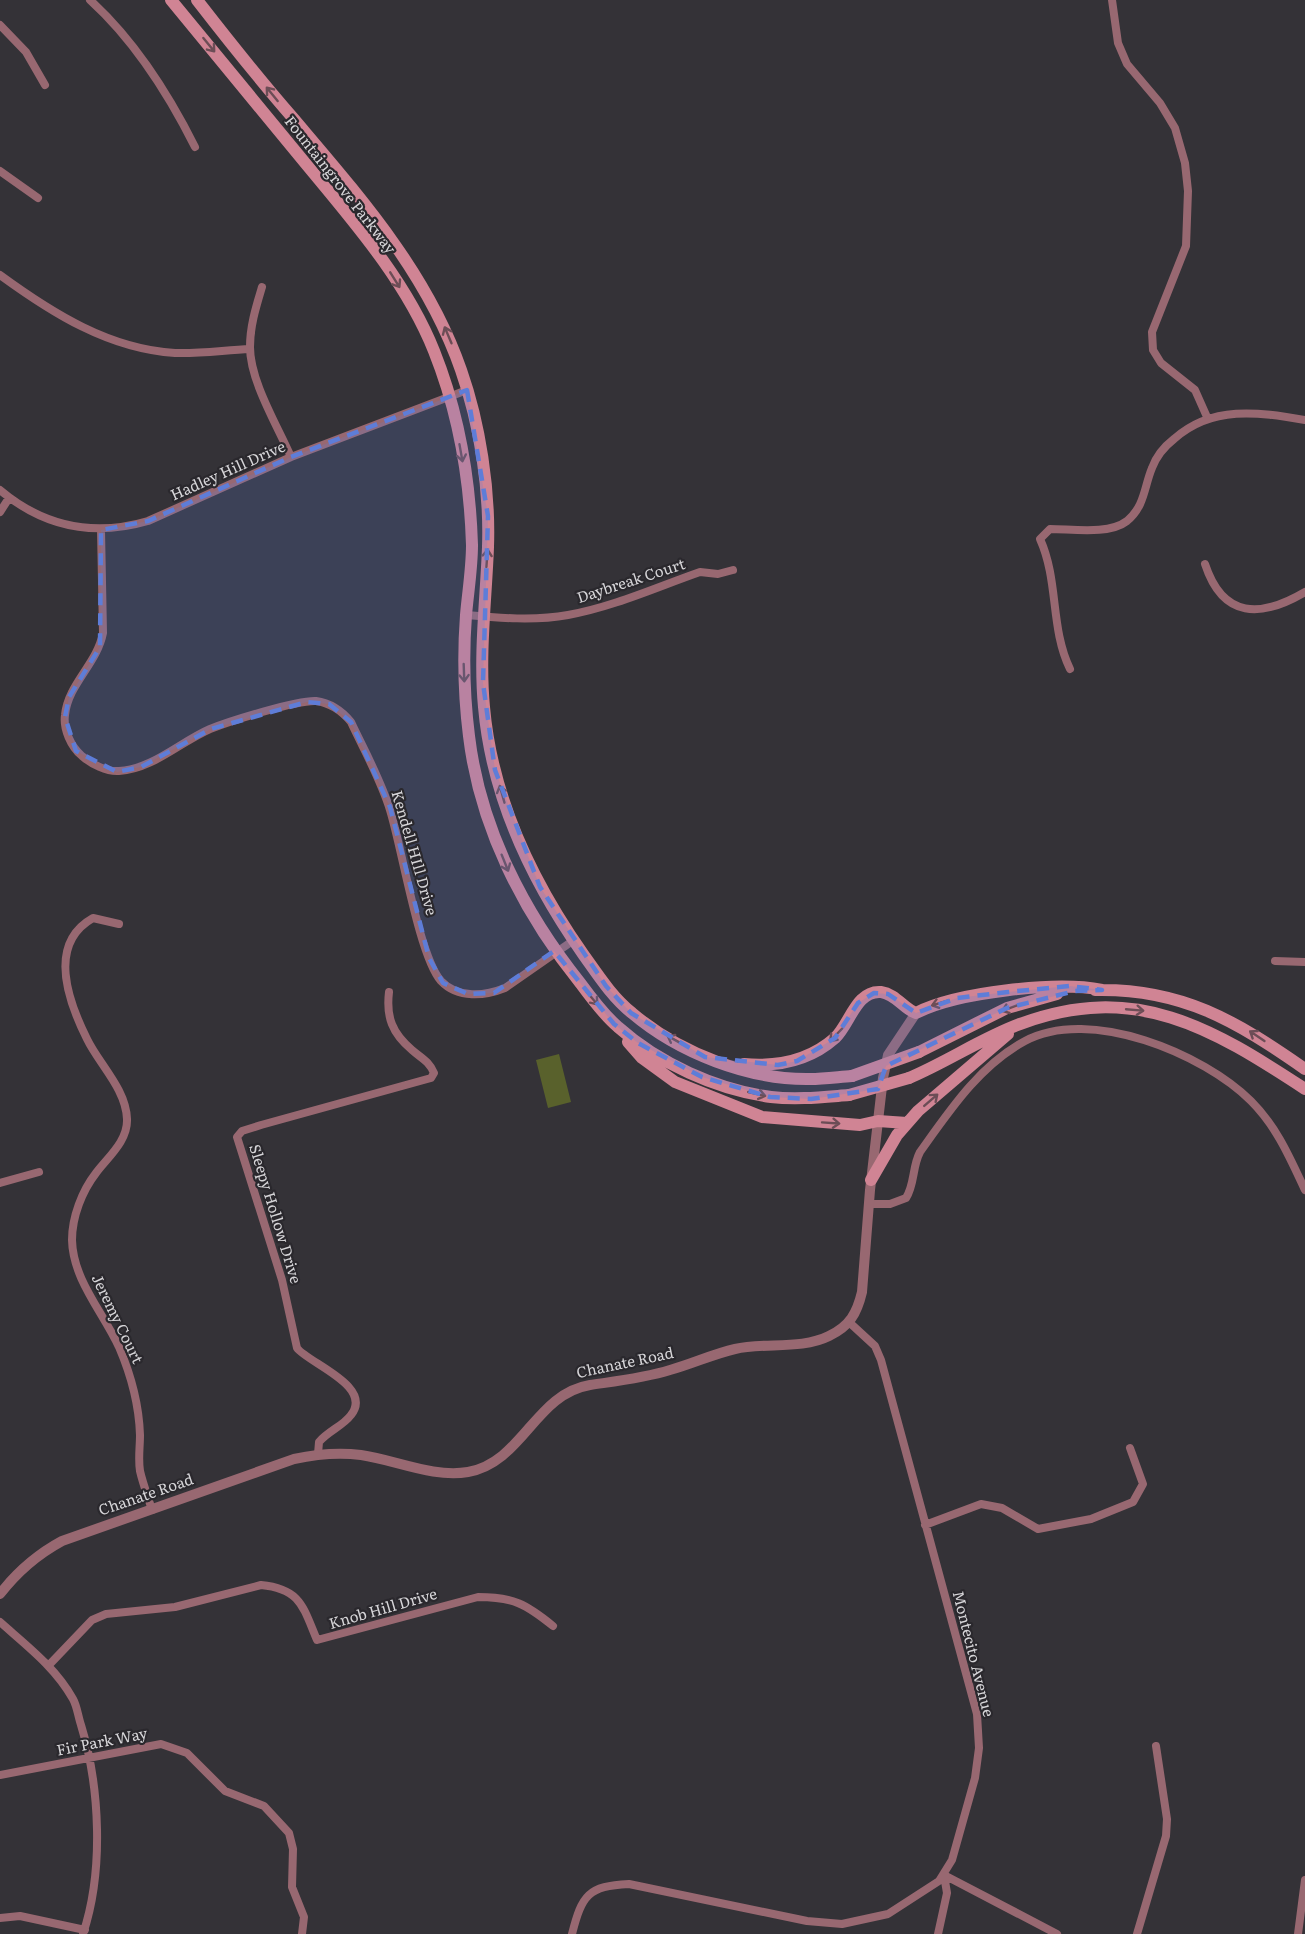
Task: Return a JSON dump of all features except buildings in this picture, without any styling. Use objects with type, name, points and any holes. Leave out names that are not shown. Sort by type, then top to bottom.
[{"type":"main road","name":"Fountaingrove Parkway","points":[[171,0],[364,234],[420,320],[449,396],[463,465],[472,546],[466,615],[465,696],[476,774],[508,870],[555,952],[615,1024],[638,1043],[702,1077],[736,1089],[770,1097],[811,1099],[849,1095],[909,1078],[1018,1024],[1044,1016],[1111,1008],[1154,1012],[1201,1026],[1244,1048],[1305,1089]]},
{"type":"main road","name":"Fountaingrove Parkway","points":[[197,0],[381,222],[437,311],[467,390],[477,436],[488,516],[483,616],[484,706],[495,770],[505,806],[540,887],[606,986],[631,1013],[705,1057],[778,1077],[811,1079],[852,1076],[919,1052],[1007,1008],[1075,991],[1120,990],[1156,995],[1199,1007],[1248,1030],[1305,1069]]},
{"type":"main road","points":[[705,1057],[746,1065],[778,1065],[797,1061],[835,1038],[858,1004],[873,993],[888,994],[908,1010],[916,1013],[934,1004],[987,994],[1070,986],[1102,990]]},
{"type":"main road","points":[[871,1180],[907,1123],[1009,1034],[1044,1016]]},
{"type":"main road","points":[[615,1024],[642,1058],[675,1082],[762,1117],[862,1125],[878,1121],[907,1123]]},
{"type":"street","points":[[90,0],[109,18],[146,67],[171,102],[195,147]]},
{"type":"street","points":[[1112,0],[1118,43],[1127,64],[1160,103],[1175,128],[1187,182],[1189,219],[1186,246],[1152,332],[1153,350],[1161,363],[1195,390],[1207,417]]},
{"type":"street","points":[[0,25],[26,52],[45,85]]},
{"type":"street","points":[[0,171],[38,198]]},
{"type":"street","points":[[0,275],[42,306],[103,337],[137,348],[175,353],[250,349]]},
{"type":"street","points":[[262,287],[252,322],[250,349],[253,370],[291,457]]},
{"type":"street","name":"Hadley Hill Drive","points":[[0,490],[9,498],[41,516],[64,525],[101,530],[125,528],[148,521],[291,457],[467,390]]},
{"type":"street","points":[[1070,669],[1061,649],[1054,581],[1048,557],[1040,539],[1050,529],[1107,528],[1126,522],[1145,497],[1152,467],[1165,447],[1184,430],[1207,417],[1263,414],[1305,420]]},
{"type":"street","points":[[0,512],[9,498]]},
{"type":"street","name":"Kendell HIll Drive","points":[[101,530],[102,640],[96,656],[69,697],[64,717],[67,732],[76,751],[102,768],[117,772],[141,767],[211,729],[307,702],[329,704],[342,712],[351,722],[390,807],[429,958],[443,983],[468,994],[494,993],[505,988],[574,940]]},
{"type":"street","points":[[1205,564],[1212,584],[1224,600],[1238,607],[1274,607],[1305,592]]},
{"type":"street","name":"Daybreak Court","points":[[466,615],[522,618],[566,615],[598,608],[700,572],[718,574],[733,570]]},
{"type":"street","name":"Jeremy Court","points":[[119,924],[93,918],[81,925],[72,936],[64,964],[65,981],[73,1006],[87,1040],[121,1097],[127,1120],[119,1146],[83,1193],[72,1241],[81,1279],[118,1345],[129,1372],[139,1416],[141,1473],[152,1510]]},
{"type":"street","points":[[1275,961],[1305,962]]},
{"type":"street","name":"Sleepy Hollow Drive","points":[[318,1454],[319,1442],[352,1414],[354,1402],[351,1391],[339,1377],[303,1356],[297,1348],[282,1280],[237,1137],[242,1131],[261,1125],[431,1078],[434,1073],[429,1063],[401,1040],[388,1019],[389,992]]},
{"type":"street","points":[[850,1323],[862,1292],[871,1180],[888,1055],[916,1013]]},
{"type":"street","points":[[869,1204],[890,1204],[906,1198],[911,1189],[915,1162],[920,1152],[981,1074],[1027,1040],[1040,1035],[1080,1029],[1135,1037],[1164,1048],[1226,1079],[1252,1102],[1280,1136],[1305,1190]]},
{"type":"street","points":[[0,1184],[39,1172]]},
{"type":"street","name":"Chanate Road","points":[[0,1594],[11,1579],[45,1550],[85,1532],[256,1472],[318,1454],[361,1455],[432,1471],[469,1472],[484,1468],[506,1454],[552,1401],[569,1391],[671,1370],[733,1349],[822,1340],[850,1323]]},
{"type":"street","name":"Montecito Avenue","points":[[572,1934],[583,1900],[589,1893],[607,1885],[629,1884],[807,1921],[842,1924],[888,1914],[903,1906],[944,1875],[961,1835],[975,1778],[978,1733],[976,1714],[881,1360],[875,1346],[850,1323]]},
{"type":"street","points":[[925,1524],[981,1504],[1002,1508],[1038,1529],[1091,1519],[1133,1502],[1143,1484],[1130,1448]]},
{"type":"street","name":"Knob Hill Drive","points":[[49,1665],[92,1620],[106,1614],[175,1607],[261,1584],[275,1586],[300,1600],[316,1640],[478,1597],[501,1597],[528,1605],[553,1626]]},
{"type":"street","points":[[0,1622],[49,1665],[73,1700],[91,1757],[96,1804],[94,1881],[84,1932],[20,1916],[0,1918]]},
{"type":"street","name":"Fir Park Way","points":[[0,1775],[161,1744],[174,1746],[187,1753],[225,1791],[264,1806],[289,1833],[293,1849],[291,1887],[304,1917],[302,1934]]},
{"type":"street","points":[[1137,1934],[1166,1836],[1167,1819],[1156,1746]]},
{"type":"street","points":[[938,1934],[947,1893],[944,1875]]},
{"type":"street","points":[[944,1875],[1057,1934]]},
{"type":"street","points":[[1298,1934],[1305,1880]]},
{"type":"highlighted area","points":[[467,390],[488,516],[483,683],[495,770],[540,887],[606,986],[631,1013],[705,1057],[778,1065],[797,1061],[835,1038],[858,1003],[874,993],[888,994],[916,1013],[957,998],[1070,986],[1102,990],[1075,991],[1007,1008],[886,1066],[878,1089],[811,1099],[770,1097],[702,1077],[638,1043],[614,1024],[554,951],[494,993],[468,994],[443,983],[429,958],[390,807],[351,722],[329,704],[307,702],[211,729],[141,767],[117,772],[76,751],[65,717],[69,697],[100,647],[101,530],[148,521],[291,457]]},
{"type":"green space","points":[[559,1054],[571,1102],[548,1108],[536,1060]]}]
